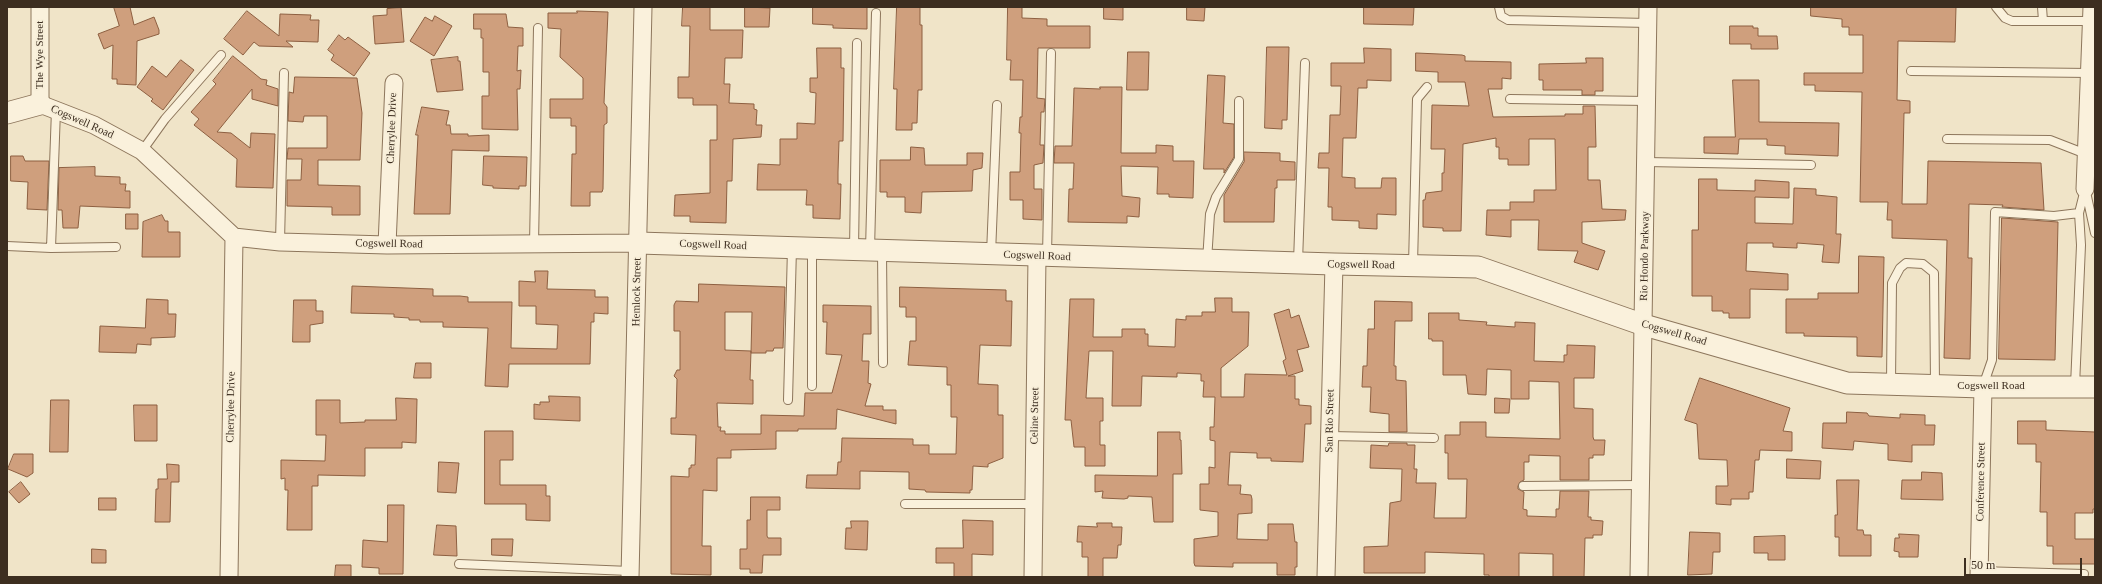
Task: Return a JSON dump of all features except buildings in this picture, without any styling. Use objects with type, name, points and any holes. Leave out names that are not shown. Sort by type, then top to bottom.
[{"type":"street","name":"The Wye Street","points":[[40,7],[48,107]]},
{"type":"street","name":"Hemlock Street","points":[[630,574],[643,7]]},
{"type":"street","points":[[2090,192],[2086,154],[2092,14]]},
{"type":"street","name":"Rio Hondo Parkway","points":[[1639,577],[1648,15]]},
{"type":"street","name":"Cherrylee Drive","points":[[387,245],[394,83]]},
{"type":"street","name":"Cogswell Road","points":[[7,113],[48,107],[94,125],[142,151],[234,237],[280,242],[387,245],[638,243],[1207,261],[1478,267],[1644,325],[1847,383],[1983,387],[2095,387]]},
{"type":"street","name":"Cherrylee Drive","points":[[229,577],[234,237]]},
{"type":"street","name":"Celine Street","points":[[1033,577],[1042,256]]},
{"type":"street","name":"San Rio Street","points":[[1326,577],[1334,264]]},
{"type":"street","name":"Conference Street","points":[[1979,574],[1983,387]]},
{"type":"lane","points":[[1499,7],[1501,16],[1508,20],[1648,15]]},
{"type":"lane","points":[[1996,7],[1999,13],[2012,21],[2043,21],[2092,14]]},
{"type":"lane","points":[[2042,7],[2043,21]]},
{"type":"lane","points":[[869,251],[876,13]]},
{"type":"lane","points":[[534,244],[538,28]]},
{"type":"lane","points":[[857,43],[869,251],[883,363]]},
{"type":"lane","points":[[1042,256],[1051,53]]},
{"type":"lane","points":[[142,151],[165,119],[221,55]]},
{"type":"lane","points":[[1298,263],[1305,62]]},
{"type":"lane","points":[[1911,71],[2090,73]]},
{"type":"lane","points":[[280,242],[284,73]]},
{"type":"lane","points":[[1413,266],[1417,98],[1427,87]]},
{"type":"lane","points":[[1510,99],[1647,101]]},
{"type":"lane","points":[[1207,261],[1210,214],[1216,197],[1239,159],[1240,101]]},
{"type":"lane","points":[[991,254],[997,105]]},
{"type":"lane","points":[[48,107],[51,248]]},
{"type":"lane","points":[[1947,139],[2050,140],[2086,154]]},
{"type":"lane","points":[[1646,162],[1811,165]]},
{"type":"lane","points":[[2074,386],[2081,245],[2079,213],[2090,192]]},
{"type":"lane","points":[[2090,192],[2095,233]]},
{"type":"lane","points":[[1983,387],[1992,360],[1995,212],[2054,216],[2079,213]]},
{"type":"lane","points":[[7,246],[51,248],[116,247]]},
{"type":"lane","points":[[802,248],[812,386]]},
{"type":"lane","points":[[788,400],[802,248]]},
{"type":"lane","points":[[1891,384],[1892,283],[1900,268],[1906,263],[1923,264],[1934,273],[1935,386]]},
{"type":"lane","points":[[1330,436],[1434,438]]},
{"type":"lane","points":[[1522,486],[1641,485]]},
{"type":"lane","points":[[905,504],[1034,504]]},
{"type":"lane","points":[[459,564],[630,574]]},
{"type":"lane","points":[[1979,574],[2084,574]]}]
